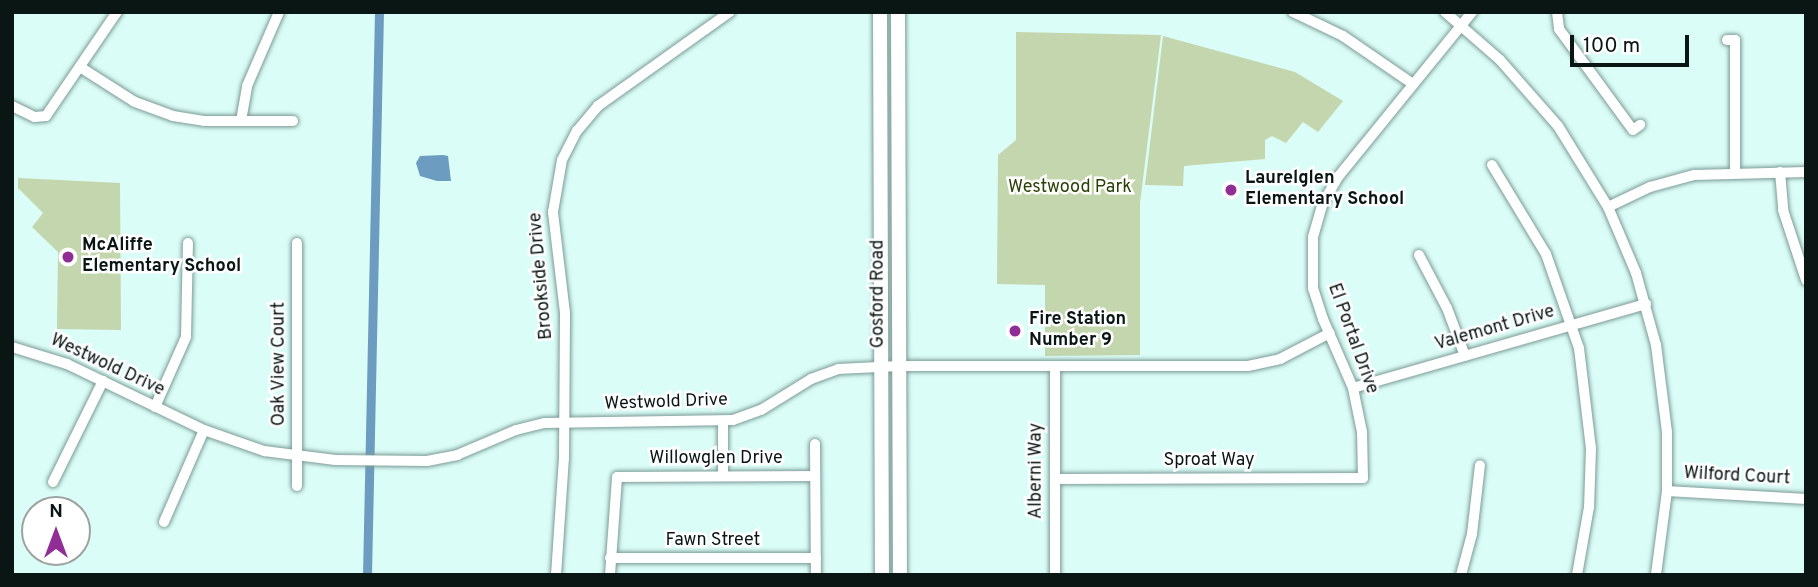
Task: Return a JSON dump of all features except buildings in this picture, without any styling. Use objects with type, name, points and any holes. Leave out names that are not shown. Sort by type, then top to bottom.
[{"type":"main road","name":"Gosford Road","points":[[880,12],[882,575]]},
{"type":"main road","name":"Gosford Road","points":[[898,12],[900,575]]},
{"type":"street","points":[[12,106],[35,117],[46,116],[114,16],[100,12]]},
{"type":"street","points":[[241,121],[247,86],[279,12]]},
{"type":"street","name":"Brookside Drive","points":[[555,575],[565,423],[565,313],[552,212],[562,160],[577,131],[598,106],[730,12]]},
{"type":"street","points":[[1293,12],[1353,42],[1413,84]]},
{"type":"street","points":[[1445,12],[1500,60],[1540,103],[1575,150],[1608,207],[1646,304],[1665,403],[1667,491],[1656,575]]},
{"type":"street","name":"El Portal Drive","points":[[1363,478],[1362,432],[1353,388],[1317,303],[1311,273],[1317,219],[1338,177],[1472,12]]},
{"type":"street","points":[[1557,12],[1559,29],[1633,130],[1640,125]]},
{"type":"street","points":[[1727,40],[1735,40],[1735,173]]},
{"type":"street","points":[[80,67],[118,92],[152,109],[188,119],[293,121]]},
{"type":"street","points":[[1492,165],[1535,231],[1559,285],[1573,325],[1585,382],[1591,448],[1589,507],[1577,575]]},
{"type":"street","points":[[1608,207],[1672,180],[1735,173],[1806,172]]},
{"type":"street","points":[[1780,173],[1783,210],[1806,280]]},
{"type":"street","points":[[155,407],[186,337],[188,243]]},
{"type":"street","name":"Oak View Court","points":[[297,243],[297,486]]},
{"type":"street","points":[[1419,255],[1447,308],[1465,356]]},
{"type":"street","name":"Valemont Drive","points":[[1353,388],[1646,304]]},
{"type":"street","name":"Westwold Drive","points":[[12,346],[67,363],[204,430],[251,447],[297,457],[380,460],[444,458],[529,426],[565,423],[723,422],[761,410],[823,374],[853,367],[1248,366],[1280,359],[1330,333]]},
{"type":"street","name":"Alberni Way","points":[[1055,367],[1055,575]]},
{"type":"street","points":[[53,482],[103,381]]},
{"type":"street","points":[[723,422],[723,476]]},
{"type":"street","points":[[164,522],[204,430]]},
{"type":"street","points":[[816,444],[816,575]]},
{"type":"street","points":[[1461,575],[1472,534],[1480,465]]},
{"type":"street","name":"Willowglen Drive","points":[[610,558],[617,477],[816,476]]},
{"type":"street","name":"Sproat Way","points":[[1055,479],[1363,478]]},
{"type":"street","name":"Wilford Court","points":[[1667,491],[1806,499]]},
{"type":"street","points":[[610,558],[610,575]]},
{"type":"street","name":"Fawn Street","points":[[610,558],[816,558]]},
{"type":"green space","name":"Westwood Park","points":[[1016,32],[1161,35],[1140,203],[1140,355],[1045,356],[1045,285],[997,284],[998,155],[1016,140]]},
{"type":"green space","points":[[1163,36],[1295,72],[1343,101],[1318,132],[1303,122],[1286,143],[1272,136],[1265,140],[1265,159],[1184,166],[1183,186],[1145,185]]},
{"type":"green space","points":[[18,178],[120,183],[121,330],[57,329],[58,252],[32,227],[43,213],[18,188]]},
{"type":"water","points":[[420,156],[448,156],[451,181],[437,181],[420,176],[416,163]]},
{"type":"waterway","points":[[367,575],[379,12]]},
{"type":"place","name":"Laurelglen Elementary School","points":[[1231,190]]},
{"type":"place","name":"McAliffe Elementary School","points":[[68,257]]},
{"type":"place","name":"Fire Station Number 9","points":[[1015,331]]}]
